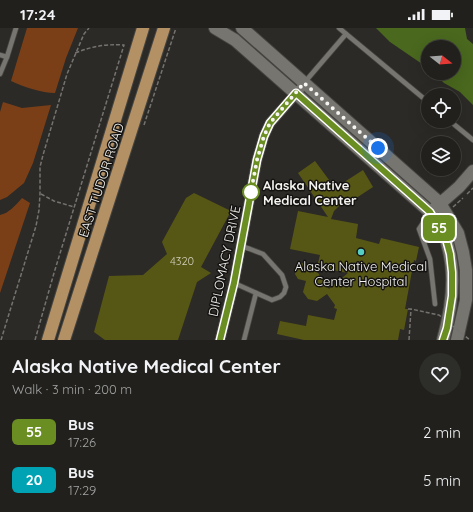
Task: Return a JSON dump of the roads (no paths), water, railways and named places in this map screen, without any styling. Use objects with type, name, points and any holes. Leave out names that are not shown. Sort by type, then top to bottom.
[{"type":"main road","name":"EAST TUDOR ROAD","points":[[48,340],[143,28]]},
{"type":"main road","name":"EAST TUDOR ROAD","points":[[64,340],[164,28]]},
{"type":"street","points":[[215,28],[236,40],[430,212],[446,239],[450,254],[452,272],[452,296],[447,328],[443,340]]},
{"type":"street","points":[[242,28],[440,203],[458,234],[466,270],[466,300],[457,340]]},
{"type":"street","name":"DIPLOMACY DRIVE","points":[[220,340],[234,283],[257,160],[264,136],[270,123],[304,83]]},
{"type":"street","points":[[430,212],[458,187],[473,171]]},
{"type":"lane","points":[[0,74],[7,58],[16,28]]},
{"type":"lane","points":[[339,28],[421,96]]},
{"type":"lane","points":[[304,83],[346,34]]},
{"type":"lane","points":[[0,55],[7,58]]},
{"type":"lane","points":[[458,128],[473,140]]},
{"type":"lane","points":[[430,212],[419,229],[430,259],[434,304]]},
{"type":"lane","points":[[234,283],[272,300],[280,297],[284,293],[286,287],[282,275],[263,254],[241,246]]},
{"type":"lane","points":[[244,340],[256,293]]},
{"type":"place","name":"Alaska Native Medical Center","points":[[251,192]]},
{"type":"place","name":"Alaska Native Medical Center Hospital","points":[[361,252]]}]
